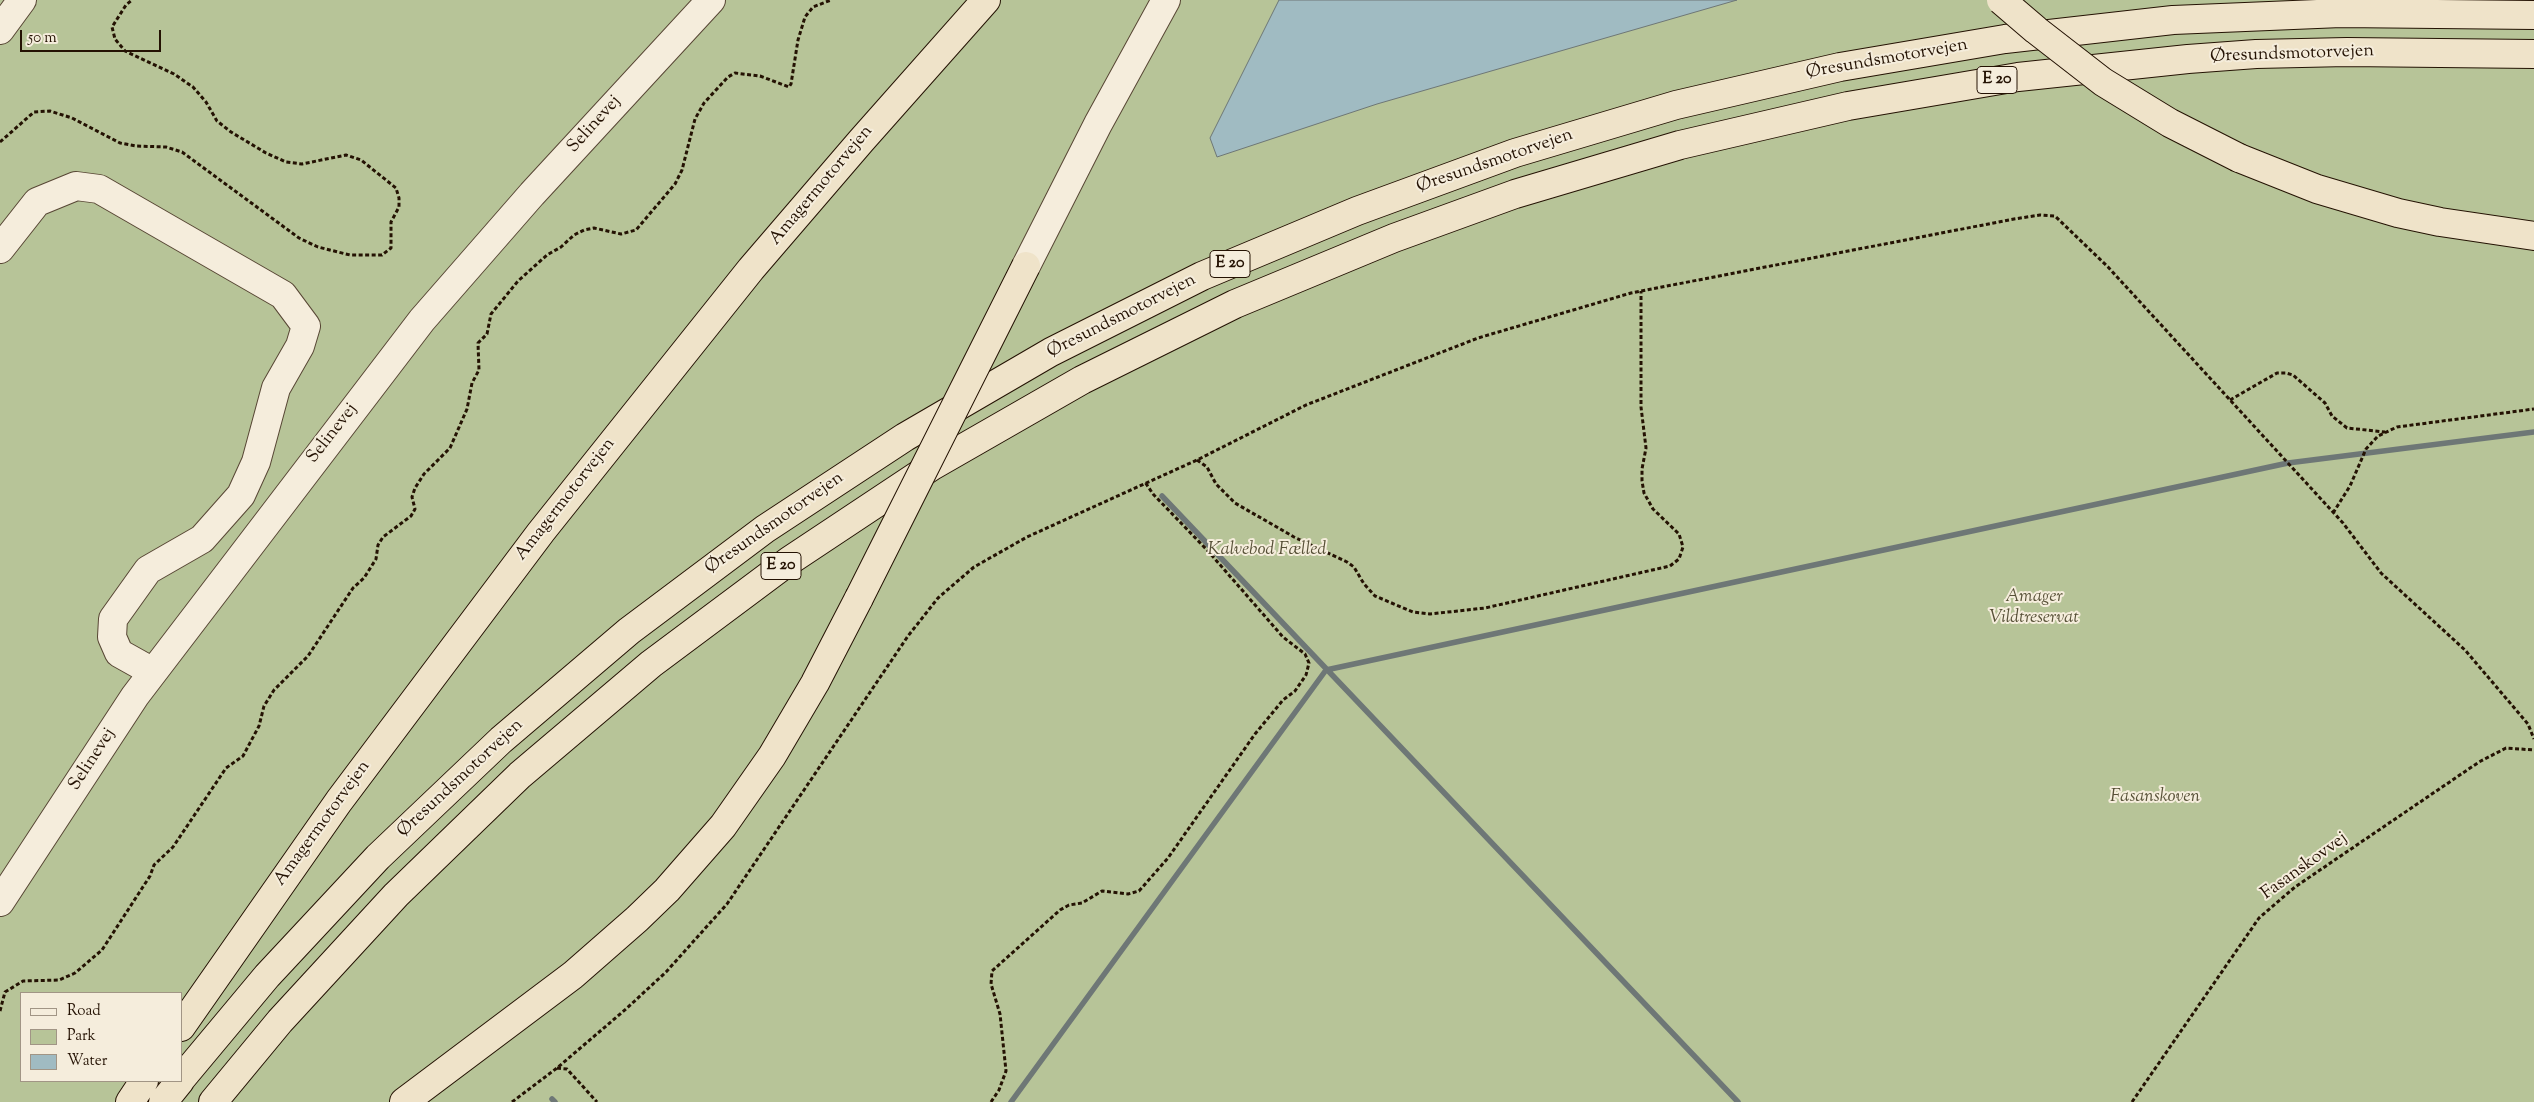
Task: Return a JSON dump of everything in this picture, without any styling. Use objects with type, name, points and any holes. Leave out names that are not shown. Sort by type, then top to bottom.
[{"type":"highway","name":"Amagermotorvejen","points":[[182,1026],[344,793],[546,524],[752,269],[861,140],[986,0]]},
{"type":"highway","points":[[2001,0],[2042,36],[2104,82],[2170,123],[2239,158],[2318,189],[2398,213],[2474,228],[2534,236]]},
{"type":"highway","name":"Øresundsmotorvejen","points":[[182,1079],[268,976],[385,850],[501,740],[637,625],[765,530],[905,437],[1051,352],[1202,276],[1357,210],[1515,153],[1676,105],[1840,67],[2005,40],[2173,20],[2341,13],[2534,15]]},
{"type":"highway","name":"Øresundsmotorvejen","points":[[214,1102],[337,957],[458,833],[528,768],[659,658],[789,561],[932,466],[1082,380],[1236,304],[1394,238],[1515,194],[1680,145],[1848,106],[2018,77],[2188,59],[2256,54],[2348,52],[2534,54]]},
{"type":"highway","points":[[404,1102],[573,975],[625,931],[668,890],[723,826],[772,756],[814,683],[859,598],[1026,266]]},
{"type":"highway","points":[[130,1102],[143,1082]]},
{"type":"highway","name":"Øresundsmotorvejen","points":[[163,1102],[179,1082]]},
{"type":"street","points":[[0,30],[22,0]]},
{"type":"street","name":"Selinevej","points":[[0,902],[135,696],[422,320],[546,179],[711,0]]},
{"type":"street","points":[[1026,266],[1098,124],[1166,0]]},
{"type":"street","points":[[0,249],[37,202],[76,186],[99,189],[283,295],[306,326],[300,346],[276,388],[256,462],[241,495],[202,539],[148,570],[113,619],[112,638],[119,652],[153,672]]},
{"type":"path","points":[[0,142],[34,112],[50,111],[72,118],[120,143],[136,146],[166,147],[182,152],[299,238],[318,247],[350,255],[382,254],[391,248],[391,222],[398,207],[399,198],[396,188],[361,160],[346,155],[302,164],[286,162],[266,153],[231,132],[217,121],[206,102],[193,87],[174,74],[125,51],[114,38],[112,27],[126,5],[132,0]]},
{"type":"path","points":[[0,1011],[5,992],[23,981],[59,980],[75,973],[102,950],[150,876],[154,865],[173,847],[226,768],[243,756],[259,726],[264,706],[274,690],[308,656],[353,588],[364,578],[376,559],[378,545],[383,537],[411,516],[415,509],[412,497],[414,488],[424,474],[450,448],[467,409],[472,383],[479,370],[478,343],[487,334],[491,314],[518,281],[547,255],[584,230],[594,228],[621,234],[636,230],[675,184],[682,170],[692,127],[704,103],[728,76],[735,73],[760,76],[789,87],[798,40],[806,16],[814,7],[831,0]]},
{"type":"path","points":[[512,1102],[557,1068],[666,972],[727,904],[908,636],[938,598],[974,568],[1027,537],[1197,460],[1306,406],[1478,338],[1641,291],[2014,219],[2040,215],[2055,216],[2108,267],[2334,512],[2381,573],[2465,650],[2528,724],[2534,738]]},
{"type":"path","points":[[1197,460],[1207,467],[1216,484],[1236,504],[1294,537],[1354,566],[1364,584],[1375,596],[1413,612],[1430,614],[1485,608],[1670,566],[1680,559],[1683,547],[1680,534],[1653,509],[1644,493],[1642,482],[1642,469],[1646,448],[1641,407],[1641,291]]},
{"type":"path","points":[[2230,400],[2277,374],[2286,372],[2293,375],[2319,397],[2325,403],[2332,416],[2347,428],[2386,432]]},
{"type":"path","points":[[2334,512],[2350,486],[2366,448],[2378,436],[2397,427],[2534,410]]},
{"type":"path","points":[[991,1102],[999,1090],[1006,1071],[1000,1014],[991,984],[992,971],[1060,910],[1069,905],[1082,903],[1102,892],[1128,894],[1139,890],[1168,858],[1255,734],[1283,700],[1296,691],[1306,675],[1309,663],[1305,654],[1283,637],[1208,552],[1153,494],[1145,482]]},
{"type":"path","name":"Fasanskovvej","points":[[2132,1102],[2259,918],[2296,887],[2479,762],[2506,748],[2534,750]]},
{"type":"path","points":[[557,1068],[567,1070],[597,1102]]},
{"type":"green space","name":"Kalvebod Fælled","points":[[0,0],[2534,0],[2534,1102],[0,1102]]},
{"type":"water","points":[[1279,0],[1737,0],[1377,104],[1217,157],[1210,138]]},
{"type":"waterway","points":[[1011,1102],[1326,670],[2288,463],[2534,432]]},
{"type":"waterway","points":[[1162,496],[1738,1102]]},
{"type":"waterway","points":[[552,1099],[555,1102]]},
{"type":"park label","name":"Amager Vildtreservat","points":[[2034,608]]},
{"type":"park label","name":"Fasanskoven","points":[[2155,798]]}]
